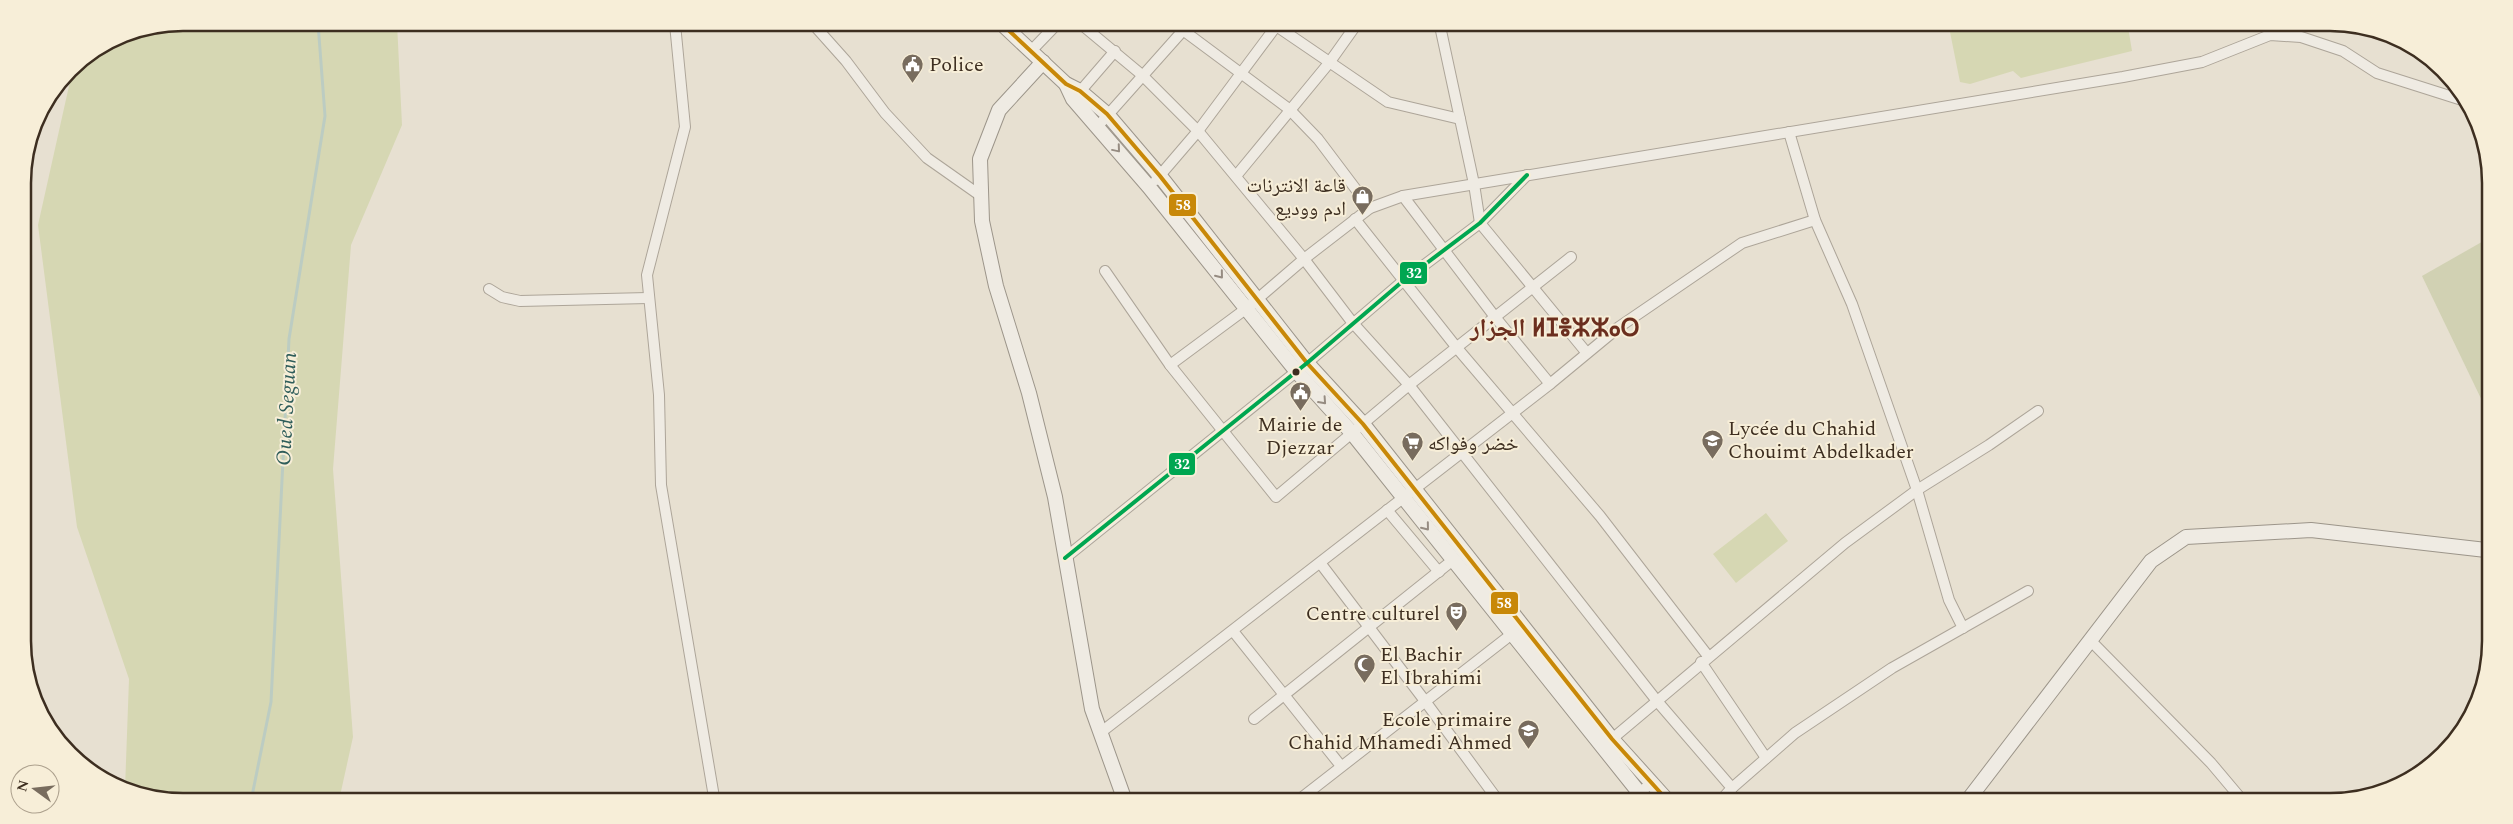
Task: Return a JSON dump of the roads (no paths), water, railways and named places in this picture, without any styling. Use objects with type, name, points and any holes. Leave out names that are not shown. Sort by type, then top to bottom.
[{"type":"main road","points":[[1010,32],[1077,95],[1098,126],[1149,187],[1252,304]]},
{"type":"main road","points":[[1043,62],[999,110],[980,159],[982,221],[996,286],[1030,393],[1054,497],[1092,709],[1122,793]]},
{"type":"main road","points":[[1077,95],[1107,114],[1160,176],[1252,304],[1302,367],[1357,429],[1414,488],[1524,625],[1612,739],[1660,792]]},
{"type":"main road","points":[[1357,429],[1403,498],[1635,792]]},
{"type":"main road","points":[[1974,792],[2150,561],[2186,537],[2311,530],[2482,550]]},
{"type":"street","points":[[1149,187],[1198,131],[1272,31]]},
{"type":"street","points":[[1284,31],[1388,102],[1460,120]]},
{"type":"street","points":[[1236,176],[1352,31]]},
{"type":"street","points":[[1441,31],[1474,184],[1480,223],[1586,352]]},
{"type":"street","points":[[2269,31],[2302,37],[2343,51],[2378,73],[2455,98]]},
{"type":"street","points":[[1170,365],[1252,304],[1304,259],[1370,208],[1403,196],[2202,62],[2269,31]]},
{"type":"street","points":[[676,32],[685,127],[647,275],[648,298],[659,396],[661,485],[713,793]]},
{"type":"street","points":[[820,32],[846,62],[885,113],[926,158],[981,196]]},
{"type":"street","points":[[1031,51],[1050,32]]},
{"type":"street","points":[[1090,32],[1142,75],[1198,131],[1304,259],[1352,322],[1409,385],[1656,701],[1732,788]]},
{"type":"street","points":[[1098,126],[1179,32]]},
{"type":"street","points":[[1188,32],[1240,74],[1289,109],[1318,139],[1370,208]]},
{"type":"street","points":[[1077,95],[1115,51]]},
{"type":"street","points":[[1789,132],[1815,220],[1852,304],[1917,490],[1949,600],[1963,628]]},
{"type":"street","points":[[1065,558],[1302,367],[1352,322],[1480,223],[1527,175]]},
{"type":"street","points":[[1403,196],[1446,250],[1495,318],[1550,384]]},
{"type":"street","points":[[1355,220],[1511,414],[1600,516],[1705,659],[1766,758]]},
{"type":"street","points":[[1100,733],[1321,564],[1414,488],[1550,384],[1619,326],[1742,243],[1815,220]]},
{"type":"street","points":[[1105,271],[1170,365],[1276,497],[1409,385],[1571,256]]},
{"type":"street","points":[[489,289],[502,297],[520,301],[648,298]]},
{"type":"street","points":[[1612,739],[1705,659],[1845,544],[1917,490],[2038,412]]},
{"type":"street","points":[[1387,510],[1439,572]]},
{"type":"street","points":[[1254,719],[1453,560]]},
{"type":"street","points":[[1321,564],[1426,701],[1492,792]]},
{"type":"street","points":[[1728,792],[1795,733],[1868,685],[2028,591]]},
{"type":"street","points":[[1308,792],[1524,625]]},
{"type":"street","points":[[1233,631],[1341,766]]},
{"type":"street","points":[[2090,640],[2211,763],[2235,792]]},
{"type":"street","points":[[1643,792],[1652,783]]},
{"type":"waterway","name":"Oued Seguan","points":[[253,793],[271,702],[289,339],[325,116],[319,32]]},
{"type":"place","name":"Police","points":[[913,83]]},
{"type":"place","name":"قاعة الانترنات ادم ووديع","points":[[1362,215]]},
{"type":"place","name":"Mairie de Djezzar","points":[[1300,411]]},
{"type":"place","name":"Lycée du Chahid Chouimt Abdelkader","points":[[1712,459]]},
{"type":"place","name":"خضر وفواكه","points":[[1412,462]]},
{"type":"place","name":"Centre culturel","points":[[1456,632]]},
{"type":"place","name":"El Bachir El Ibrahimi","points":[[1364,684]]},
{"type":"place","name":"Ecole primaire Chahid Mhamedi Ahmed","points":[[1528,750]]},
{"type":"district","name":"الجزار ⵍⵊⴻⵣⵣⴰⵔ","points":[[1555,327]]}]
